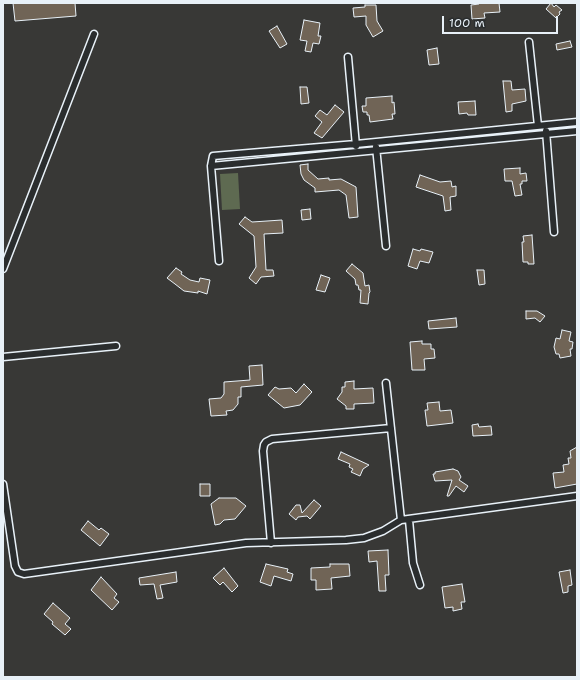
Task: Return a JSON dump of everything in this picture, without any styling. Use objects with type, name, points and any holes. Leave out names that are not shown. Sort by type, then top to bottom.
[{"type":"street","points":[[3,269],[94,34]]},
{"type":"street","points":[[529,42],[538,126]]},
{"type":"street","points":[[348,57],[357,152]]},
{"type":"street","points":[[219,261],[211,166],[213,156],[356,144],[577,122]]},
{"type":"street","points":[[546,125],[554,232]]},
{"type":"street","points":[[211,166],[577,131]]},
{"type":"street","points":[[376,142],[386,246]]},
{"type":"street","points":[[3,357],[116,346]]},
{"type":"street","points":[[386,383],[401,520]]},
{"type":"street","points":[[271,543],[263,451],[266,442],[272,439],[391,428]]},
{"type":"street","points":[[3,484],[15,566],[18,572],[24,574],[246,543],[346,540],[364,538],[383,532],[401,520],[577,496]]},
{"type":"street","points":[[409,520],[413,563],[420,585]]},
{"type":"street","points":[[3,533],[10,532]]},
{"type":"green space","points":[[238,173],[240,209],[222,210],[220,174]]},
{"type":"building","points":[[13,3],[75,3],[76,16],[15,21]]},
{"type":"building","points":[[479,3],[499,3],[500,12],[484,13],[485,18],[472,19],[471,5]]},
{"type":"building","points":[[551,3],[554,7],[556,5],[562,10],[556,18],[546,9]]},
{"type":"building","points":[[365,5],[376,5],[377,21],[383,31],[373,37],[366,25],[366,16],[354,17],[353,8],[365,7]]},
{"type":"building","points":[[304,20],[320,23],[318,36],[321,36],[319,44],[313,43],[311,52],[305,51],[307,41],[300,40]]},
{"type":"building","points":[[277,26],[287,44],[280,48],[269,31]]},
{"type":"building","points":[[570,41],[572,47],[557,50],[556,44]]},
{"type":"building","points":[[437,48],[439,64],[429,65],[427,50]]},
{"type":"building","points":[[503,81],[511,81],[512,90],[525,89],[526,101],[512,104],[512,111],[506,112]]},
{"type":"building","points":[[300,87],[307,87],[309,103],[301,104]]},
{"type":"building","points":[[392,96],[395,114],[392,114],[393,119],[370,122],[369,115],[367,115],[367,112],[363,112],[362,106],[366,106],[366,98]]},
{"type":"building","points":[[475,101],[476,115],[468,115],[467,113],[459,114],[458,102]]},
{"type":"building","points":[[335,105],[344,112],[322,138],[314,133],[322,122],[315,116],[320,110],[327,115]]},
{"type":"building","points":[[308,164],[308,170],[318,179],[341,179],[356,187],[358,217],[349,218],[346,195],[339,190],[315,192],[315,188],[304,180],[301,174],[300,165]]},
{"type":"building","points":[[520,168],[520,174],[526,173],[527,181],[522,181],[522,184],[520,184],[522,195],[515,196],[512,181],[505,181],[504,169]]},
{"type":"building","points":[[420,175],[440,182],[451,181],[452,187],[456,186],[456,196],[450,197],[451,210],[445,211],[443,196],[416,187]]},
{"type":"building","points":[[310,209],[311,219],[302,220],[301,210]]},
{"type":"building","points":[[245,217],[252,222],[282,220],[283,233],[264,234],[266,270],[273,270],[274,276],[261,277],[256,284],[249,278],[256,267],[254,236],[239,224]]},
{"type":"building","points":[[532,235],[534,264],[528,264],[528,262],[523,262],[522,242],[524,242],[523,236]]},
{"type":"building","points":[[413,249],[433,252],[429,263],[420,261],[417,269],[408,266]]},
{"type":"building","points":[[352,264],[363,273],[365,286],[369,285],[370,292],[368,304],[360,303],[361,290],[359,290],[358,285],[356,285],[355,279],[346,271]]},
{"type":"building","points":[[176,268],[182,272],[181,274],[190,280],[199,282],[200,278],[210,280],[207,294],[198,291],[198,293],[184,291],[167,278]]},
{"type":"building","points":[[477,270],[484,270],[485,284],[479,285]]},
{"type":"building","points":[[321,275],[330,278],[325,292],[316,290]]},
{"type":"building","points":[[526,311],[537,311],[545,316],[540,322],[535,318],[526,319]]},
{"type":"building","points":[[456,318],[457,327],[429,329],[428,321]]},
{"type":"building","points":[[562,330],[571,332],[569,341],[573,342],[572,349],[570,349],[571,356],[560,358],[559,354],[556,354],[554,347],[556,338],[560,339]]},
{"type":"building","points":[[422,341],[422,344],[431,344],[431,349],[434,349],[435,358],[424,359],[425,370],[412,370],[410,342]]},
{"type":"building","points":[[262,365],[263,385],[241,387],[241,397],[238,397],[238,404],[233,410],[226,411],[227,415],[211,416],[209,399],[221,398],[224,394],[224,382],[250,380],[249,366]]},
{"type":"building","points":[[354,381],[354,389],[373,388],[374,403],[354,404],[354,409],[346,409],[346,406],[337,399],[342,392],[342,387],[345,387],[345,382]]},
{"type":"building","points":[[304,384],[312,392],[300,405],[284,408],[268,395],[275,387],[279,389],[291,388],[296,393]]},
{"type":"building","points":[[439,402],[440,411],[451,410],[453,423],[427,426],[425,410],[428,410],[427,403]]},
{"type":"building","points":[[478,424],[479,427],[491,426],[492,435],[473,436],[472,425]]},
{"type":"building","points":[[577,447],[577,484],[555,488],[553,473],[564,472],[563,465],[569,464],[568,458],[571,458],[570,451]]},
{"type":"building","points":[[341,452],[369,465],[363,469],[360,476],[351,472],[353,469],[349,467],[350,464],[338,459]]},
{"type":"building","points":[[453,469],[458,471],[461,477],[459,480],[468,486],[464,492],[456,486],[449,496],[447,496],[452,480],[435,481],[433,474],[435,474],[435,472]]},
{"type":"building","points":[[200,484],[210,484],[210,496],[200,496]]},
{"type":"building","points":[[219,498],[236,498],[246,506],[235,519],[224,520],[220,524],[215,525],[211,504]]},
{"type":"building","points":[[314,500],[321,506],[310,519],[307,516],[298,517],[296,520],[289,514],[296,505],[300,505],[302,513]]},
{"type":"building","points":[[88,521],[99,530],[101,528],[109,534],[100,546],[81,530]]},
{"type":"building","points":[[388,550],[389,575],[385,575],[386,591],[379,591],[377,561],[369,562],[368,551]]},
{"type":"building","points":[[266,564],[288,569],[287,572],[293,574],[291,581],[274,576],[271,586],[260,582]]},
{"type":"building","points":[[330,564],[349,564],[350,576],[331,578],[332,589],[316,590],[316,580],[311,580],[311,568],[330,567]]},
{"type":"building","points":[[224,568],[238,586],[232,592],[223,582],[220,585],[213,578]]},
{"type":"building","points":[[570,570],[572,585],[568,586],[568,592],[563,593],[559,572]]},
{"type":"building","points":[[176,572],[177,582],[160,585],[163,598],[157,599],[154,584],[140,585],[139,578]]},
{"type":"building","points":[[101,577],[117,594],[114,598],[119,602],[112,610],[91,590]]},
{"type":"building","points":[[462,584],[465,602],[461,602],[462,609],[453,611],[453,607],[445,608],[442,587]]},
{"type":"building","points":[[53,603],[70,618],[65,624],[71,629],[65,635],[52,624],[53,622],[44,614]]}]
